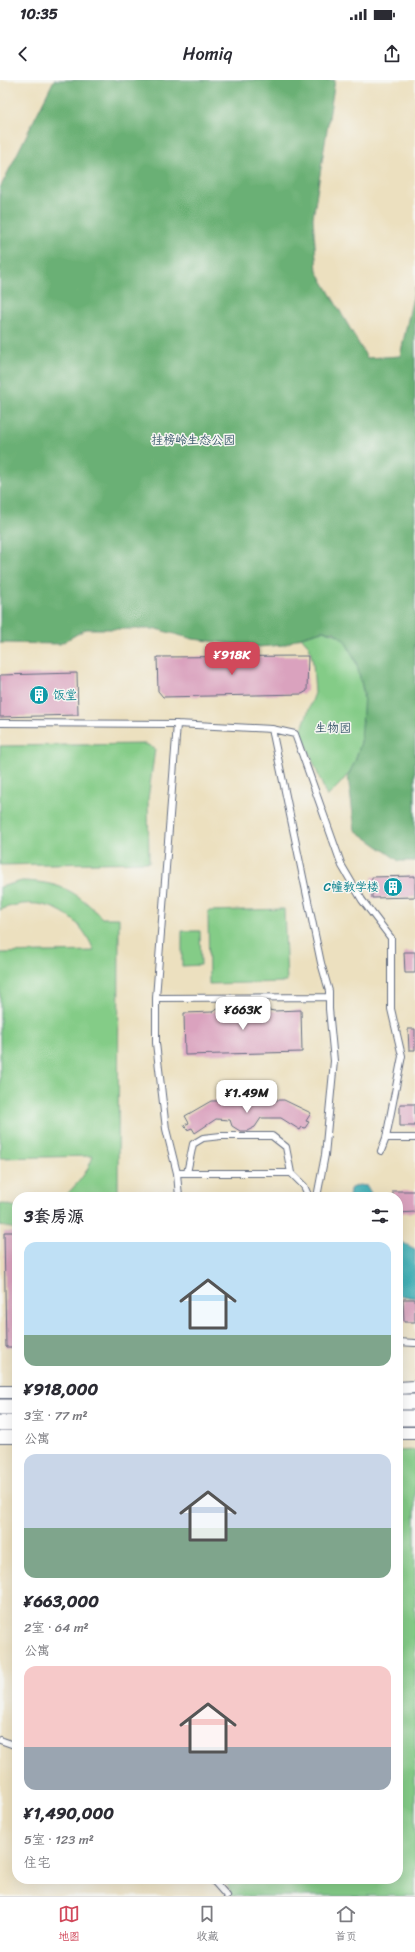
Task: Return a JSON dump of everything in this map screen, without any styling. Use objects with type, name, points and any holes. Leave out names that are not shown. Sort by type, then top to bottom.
[{"type":"street","points":[[403,1388],[415,1388]]},
{"type":"street","points":[[0,1392],[12,1392]]},
{"type":"street","points":[[403,1402],[415,1402]]},
{"type":"street","points":[[0,1407],[12,1407]]},
{"type":"street","points":[[403,1418],[415,1418]]},
{"type":"street","points":[[0,1424],[12,1423]]},
{"type":"street","points":[[403,1433],[415,1433]]},
{"type":"street","points":[[0,1437],[12,1437]]},
{"type":"lane","points":[[0,723],[177,724],[272,730],[295,734],[342,866],[362,900],[391,938],[391,1009],[402,1056],[386,1138],[381,1151]]},
{"type":"lane","points":[[177,724],[156,998],[156,1043],[166,1129],[177,1174],[179,1192]]},
{"type":"lane","points":[[272,730],[321,963],[329,991],[328,997],[334,1060],[324,1155],[318,1192]]},
{"type":"lane","points":[[156,998],[328,997]]},
{"type":"lane","points":[[187,1173],[193,1144],[203,1138],[221,1136],[272,1136],[286,1147],[291,1173],[304,1186],[307,1192]]},
{"type":"lane","points":[[386,1138],[415,1138]]},
{"type":"lane","points":[[177,1174],[291,1173]]},
{"type":"lane","points":[[403,1342],[415,1343]]},
{"type":"lane","points":[[0,1740],[12,1744]]},
{"type":"lane","points":[[216,1884],[227,1896]]},
{"type":"green space","name":"挂榜岭生态公园","points":[[54,80],[335,80],[313,218],[317,271],[367,358],[400,356],[415,287],[415,861],[399,861],[355,830],[348,776],[361,742],[364,694],[356,662],[345,641],[334,632],[322,631],[301,637],[284,645],[258,647],[193,639],[156,629],[86,629],[60,644],[0,643],[0,188]]},
{"type":"green space","name":"生物园","points":[[322,631],[337,635],[347,643],[361,679],[364,707],[362,736],[353,767],[339,785],[327,797],[301,731],[315,693],[313,663],[309,646],[301,637]]},
{"type":"green space","points":[[146,744],[155,749],[148,799],[149,862],[0,865],[0,746]]},
{"type":"green space","points":[[22,881],[47,883],[76,895],[102,918],[119,918],[118,1192],[69,1192],[85,1173],[93,1156],[0,1158],[0,953],[94,951],[79,925],[56,909],[43,905],[29,904],[15,905],[0,910],[0,887]]},
{"type":"green space","points":[[284,909],[287,982],[209,984],[208,911]]},
{"type":"green space","points":[[182,931],[200,931],[201,965],[182,966]]},
{"type":"green space","points":[[0,1203],[12,1206],[12,1228],[0,1226]]},
{"type":"green space","points":[[415,1450],[415,1896],[233,1896],[227,1884],[403,1884],[403,1451]]},
{"type":"water","points":[[359,1185],[367,1186],[370,1192],[350,1192],[350,1189]]},
{"type":"water","points":[[403,1243],[415,1249],[415,1298],[403,1296]]},
{"type":"building","points":[[308,656],[307,691],[302,694],[163,697],[158,691],[157,657]]},
{"type":"building","name":"饭堂","points":[[77,673],[78,715],[0,717],[0,675]]},
{"type":"building","name":"C幢教学楼","points":[[415,876],[415,897],[372,898],[372,877]]},
{"type":"building","points":[[404,952],[415,952],[415,973],[405,973]]},
{"type":"building","points":[[237,1005],[251,1006],[274,1011],[301,1010],[302,1052],[185,1055],[184,1013],[212,1012],[220,1008]]},
{"type":"building","points":[[408,1029],[415,1029],[415,1050],[409,1050]]},
{"type":"building","points":[[284,1100],[311,1113],[306,1121],[309,1122],[305,1128],[302,1127],[300,1130],[281,1118],[261,1118],[255,1127],[247,1131],[240,1131],[232,1126],[230,1120],[216,1119],[195,1133],[192,1128],[187,1130],[184,1125],[189,1123],[185,1116],[211,1101]]},
{"type":"building","points":[[400,1104],[415,1104],[415,1126],[400,1126]]},
{"type":"building","points":[[415,1191],[415,1212],[403,1213],[403,1192],[393,1192]]},
{"type":"building","points":[[4,1232],[12,1232],[12,1347],[6,1347]]},
{"type":"building","points":[[403,1299],[415,1299],[415,1322],[404,1322]]},
{"type":"place","name":"饭堂","points":[[39,695]]},
{"type":"place","name":"C幢教学楼","points":[[393,887]]}]
